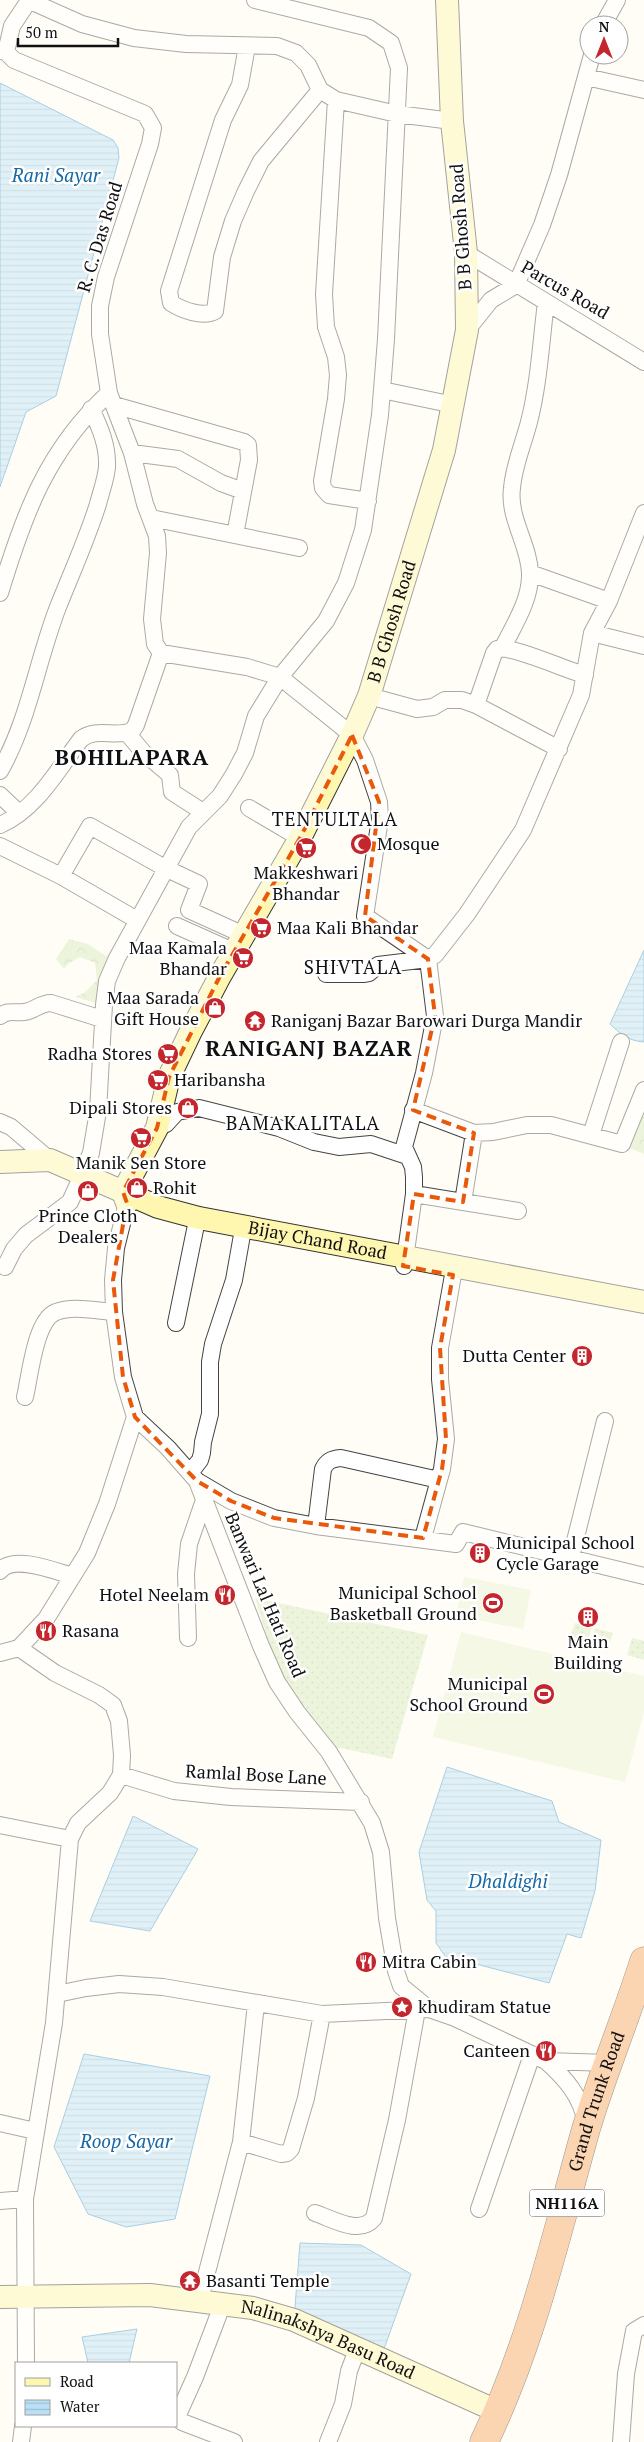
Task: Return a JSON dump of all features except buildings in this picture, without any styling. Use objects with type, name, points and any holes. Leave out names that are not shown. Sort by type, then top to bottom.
[{"type":"highway","name":"Grand Trunk Road","points":[[484,2442],[498,2412],[550,2267],[587,2128],[642,1976]]},
{"type":"street","points":[[5,1267],[14,1249],[26,1235],[70,1202],[91,1153],[98,1111],[102,1019],[107,982],[117,958],[189,826],[220,796],[234,774],[245,752],[256,716],[280,677],[326,621],[346,583],[363,530],[382,390],[399,68],[391,43],[369,28],[255,0]]},
{"type":"street","name":"B B Ghosh Road","points":[[125,1197],[156,1128],[169,1077],[190,1033],[300,838],[352,735],[369,696],[438,470],[454,405],[467,330],[466,253],[452,121],[447,0]]},
{"type":"street","points":[[609,15],[617,0]]},
{"type":"street","points":[[3,52],[12,26],[28,1],[82,24],[134,38],[186,44],[277,46],[296,53],[308,65],[320,90],[336,100],[397,114],[452,121]]},
{"type":"street","points":[[247,46],[240,84],[223,120],[169,291],[172,303],[177,307],[204,315],[215,312],[222,257],[233,221],[246,191],[261,161],[320,90]]},
{"type":"street","name":"R. C. Das Road","points":[[3,52],[14,60],[146,114],[153,128],[150,144],[106,277],[100,306],[100,334],[111,399],[132,453],[156,536],[158,553],[152,619],[155,644],[161,653]]},
{"type":"street","points":[[467,330],[490,300],[516,285],[542,225],[559,174],[589,65]]},
{"type":"street","points":[[586,77],[644,90]]},
{"type":"street","points":[[336,100],[324,313],[336,357],[338,375],[336,399],[322,481],[323,488],[329,495],[368,501]]},
{"type":"street","name":"Parcus Road","points":[[466,253],[644,362]]},
{"type":"street","points":[[503,648],[525,601],[530,573],[513,512],[511,490],[515,468],[529,423],[535,392],[546,302]]},
{"type":"street","points":[[382,390],[454,405]]},
{"type":"street","points":[[0,593],[31,501],[59,448],[91,409],[111,399],[244,442],[250,451],[235,535]]},
{"type":"street","points":[[0,771],[10,754],[23,720],[58,608],[76,566],[103,487],[107,467],[105,448],[102,432],[91,409]]},
{"type":"street","points":[[132,453],[178,459],[221,483],[243,491]]},
{"type":"street","points":[[326,974],[369,973],[378,965],[428,959],[436,955],[467,914],[522,830],[558,749],[581,695],[592,634],[609,601],[644,513]]},
{"type":"street","points":[[151,518],[299,548]]},
{"type":"street","points":[[530,573],[609,601]]},
{"type":"street","points":[[592,634],[644,646]]},
{"type":"street","points":[[476,705],[497,649],[503,648],[584,675]]},
{"type":"street","points":[[0,825],[19,813],[57,772],[81,739],[88,734],[99,732],[127,733],[132,731],[136,725],[161,653],[247,667],[280,677],[352,735],[365,760],[379,802],[380,819],[365,916],[428,959],[435,1016],[424,1072],[412,1110],[404,1147],[413,1167],[414,1194],[404,1262]]},
{"type":"street","points":[[369,696],[417,709],[433,707],[445,700],[462,700],[476,705],[558,749]]},
{"type":"street","points":[[127,733],[143,752],[170,775],[172,792],[203,812]]},
{"type":"street","points":[[0,795],[19,813]]},
{"type":"street","points":[[249,808],[300,838]]},
{"type":"street","points":[[61,876],[90,826],[165,868],[198,884],[189,910],[240,944]]},
{"type":"street","points":[[0,846],[61,876],[137,920]]},
{"type":"street","points":[[177,926],[240,944]]},
{"type":"street","points":[[0,1016],[6,1012],[23,1012],[43,1003],[51,1003],[102,1019]]},
{"type":"street","points":[[591,1135],[621,1042]]},
{"type":"street","points":[[412,1110],[474,1133],[493,1132],[527,1125],[564,1127],[622,1144],[644,1090]]},
{"type":"street","points":[[156,1128],[166,1124],[177,1112],[199,1108],[279,1128],[314,1142],[339,1146],[371,1144],[407,1156]]},
{"type":"street","points":[[0,1122],[11,1128],[50,1160]]},
{"type":"street","points":[[463,1202],[474,1133]]},
{"type":"street","name":"Bijay Chand Road","points":[[0,1162],[50,1160],[81,1178],[196,1225],[242,1235],[644,1302]]},
{"type":"street","name":"Bijay Chand Road","points":[[0,1172],[48,1170],[81,1178]]},
{"type":"street","points":[[414,1194],[518,1211]]},
{"type":"street","name":"Bijay Chand Road","points":[[125,1197],[198,1218],[404,1262],[453,1275],[644,1312]]},
{"type":"street","name":"Banwari Lal Hati Road","points":[[125,1197],[116,1248],[113,1280],[114,1312],[123,1378],[135,1417],[193,1477],[277,1682],[344,1776],[372,1822],[381,1852],[387,1918],[396,1971],[402,1986],[423,2009],[454,2018],[539,2058],[609,2063]]},
{"type":"street","points":[[176,1323],[196,1225]]},
{"type":"street","points":[[242,1235],[234,1280],[213,1344],[210,1362],[211,1405],[202,1453],[193,1477],[232,1501],[266,1514],[316,1526],[423,1538],[456,1544],[462,1532],[644,1576]]},
{"type":"street","points":[[423,1538],[439,1480],[446,1439],[440,1380],[440,1348],[453,1275]]},
{"type":"street","points":[[25,1397],[40,1331],[46,1319],[55,1312],[69,1309],[114,1312]]},
{"type":"street","points":[[0,1653],[19,1648],[46,1619],[87,1553],[107,1504],[135,1417]]},
{"type":"street","points":[[571,1557],[605,1421]]},
{"type":"street","points":[[316,1526],[324,1470],[326,1463],[332,1459],[341,1458],[439,1480]]},
{"type":"street","points":[[188,1638],[186,1574],[189,1544],[204,1500]]},
{"type":"street","points":[[0,1571],[9,1564],[19,1563],[72,1576]]},
{"type":"street","points":[[19,1648],[55,1673],[99,1695],[112,1705],[119,1720],[122,1755],[121,1775],[110,1793],[78,1823],[70,1839],[57,1994],[25,2199],[26,2362]]},
{"type":"street","name":"Ramlal Bose Lane","points":[[121,1775],[174,1791],[278,1800],[361,1802]]},
{"type":"street","points":[[335,1800],[344,1788],[344,1776]]},
{"type":"street","points":[[0,1825],[70,1839]]},
{"type":"street","points":[[57,1994],[119,1984],[163,1987],[322,2014],[423,2009],[374,2218],[369,2224],[360,2227],[315,2213]]},
{"type":"street","points":[[200,2299],[240,2142],[246,2105],[256,2004]]},
{"type":"street","points":[[240,2142],[281,2154],[287,2153],[291,2149],[306,2098],[322,2014]]},
{"type":"street","points":[[479,2209],[539,2058],[565,2078],[579,2099],[587,2128]]},
{"type":"street","points":[[0,2123],[35,2132]]},
{"type":"street","points":[[0,2201],[25,2199]]},
{"type":"street","name":"Nalinakshya Basu Road","points":[[0,2297],[150,2294],[200,2299],[253,2308],[294,2320],[498,2412]]},
{"type":"street","points":[[178,2415],[195,2377],[223,2303]]},
{"type":"street","points":[[621,2442],[626,2374],[634,2331],[644,2325]]},
{"type":"street","points":[[328,2442],[343,2404],[349,2371],[357,2350]]},
{"type":"street","points":[[178,2418],[182,2422],[227,2441]]},
{"type":"street","points":[[21,2442],[23,2427]]},
{"type":"highlighted area","points":[[352,735],[379,802],[365,916],[428,959],[435,1016],[413,1110],[474,1133],[463,1202],[414,1194],[403,1266],[453,1275],[440,1348],[446,1439],[442,1469],[423,1538],[274,1518],[231,1501],[197,1481],[135,1417],[123,1377],[113,1280],[127,1203],[123,1192],[157,1128],[169,1077],[220,976],[300,838]]},
{"type":"green space","points":[[69,939],[88,944],[106,956],[116,947],[100,1004],[75,997],[84,993],[97,980],[95,963],[80,957],[68,964],[64,969],[56,959]]},
{"type":"green space","points":[[644,1099],[644,1154],[624,1146]]},
{"type":"green space","name":"Municipal School Basketball Ground","points":[[464,1577],[531,1590],[523,1629],[456,1616]]},
{"type":"green space","points":[[255,1598],[428,1635],[392,1759],[336,1747],[279,1675]]},
{"type":"green space","points":[[575,1623],[592,1627],[587,1646],[569,1641]]},
{"type":"green space","points":[[595,1628],[613,1633],[607,1651],[590,1646]]},
{"type":"green space","name":"Municipal School Ground","points":[[461,1632],[644,1676],[644,1712],[625,1782],[433,1737]]},
{"type":"green space","points":[[632,1638],[644,1641],[644,1660],[627,1655]]},
{"type":"water","name":"Rani Sayar","points":[[0,83],[113,140],[118,148],[119,158],[56,396],[26,412],[0,487]]},
{"type":"water","points":[[644,950],[644,1042],[625,1036],[610,1024]]},
{"type":"water","name":"Dhaldighi","points":[[447,1767],[552,1801],[559,1822],[601,1840],[595,1891],[581,1938],[567,1934],[549,1983],[445,1956],[436,1943],[436,1911],[427,1900],[419,1852]]},
{"type":"water","points":[[133,1816],[198,1849],[150,1931],[90,1921]]},
{"type":"water","name":"Roop Sayar","points":[[84,2054],[210,2076],[175,2219],[126,2227],[88,2214],[54,2147]]},
{"type":"water","points":[[300,2243],[361,2245],[411,2274],[380,2360],[294,2320]]},
{"type":"water","points":[[137,2329],[129,2362],[88,2362],[82,2337]]},
{"type":"place","name":"Mosque","points":[[361,844]]},
{"type":"place","name":"Makkeshwari Bhandar","points":[[306,848]]},
{"type":"place","name":"Maa Kali Bhandar","points":[[261,928]]},
{"type":"place","name":"Maa Kamala Bhandar","points":[[243,958]]},
{"type":"place","name":"Maa Sarada Gift House","points":[[215,1008]]},
{"type":"place","name":"Raniganj Bazar Barowari Durga Mandir","points":[[255,1021]]},
{"type":"place","name":"Radha Stores","points":[[168,1054]]},
{"type":"place","name":"Haribansha","points":[[158,1080]]},
{"type":"place","name":"Dipali Stores","points":[[188,1108]]},
{"type":"place","name":"Manik Sen Store","points":[[141,1138]]},
{"type":"place","name":"Rohit","points":[[137,1188]]},
{"type":"place","name":"Prince Cloth Dealers","points":[[88,1191]]},
{"type":"place","name":"Dutta Center","points":[[582,1356]]},
{"type":"place","name":"Municipal School Cycle Garage","points":[[480,1553]]},
{"type":"place","name":"Hotel Neelam","points":[[225,1595]]},
{"type":"place","name":"Municipal School Basketball Ground","points":[[493,1603]]},
{"type":"place","name":"Main Building","points":[[588,1617]]},
{"type":"place","name":"Rasana","points":[[46,1631]]},
{"type":"place","name":"Municipal School Ground","points":[[544,1694]]},
{"type":"place","name":"Mitra Cabin","points":[[366,1962]]},
{"type":"place","name":"khudiram Statue","points":[[402,2007]]},
{"type":"place","name":"Canteen","points":[[546,2051]]},
{"type":"place","name":"Basanti Temple","points":[[190,2281]]},
{"type":"district","name":"BOHILAPARA","points":[[132,757]]},
{"type":"district","name":"TENTULTALA","points":[[335,819]]},
{"type":"district","name":"SHIVTALA","points":[[353,967]]},
{"type":"district","name":"RANIGANJ BAZAR","points":[[309,1048]]},
{"type":"district","name":"BAMAKALITALA","points":[[303,1123]]}]
